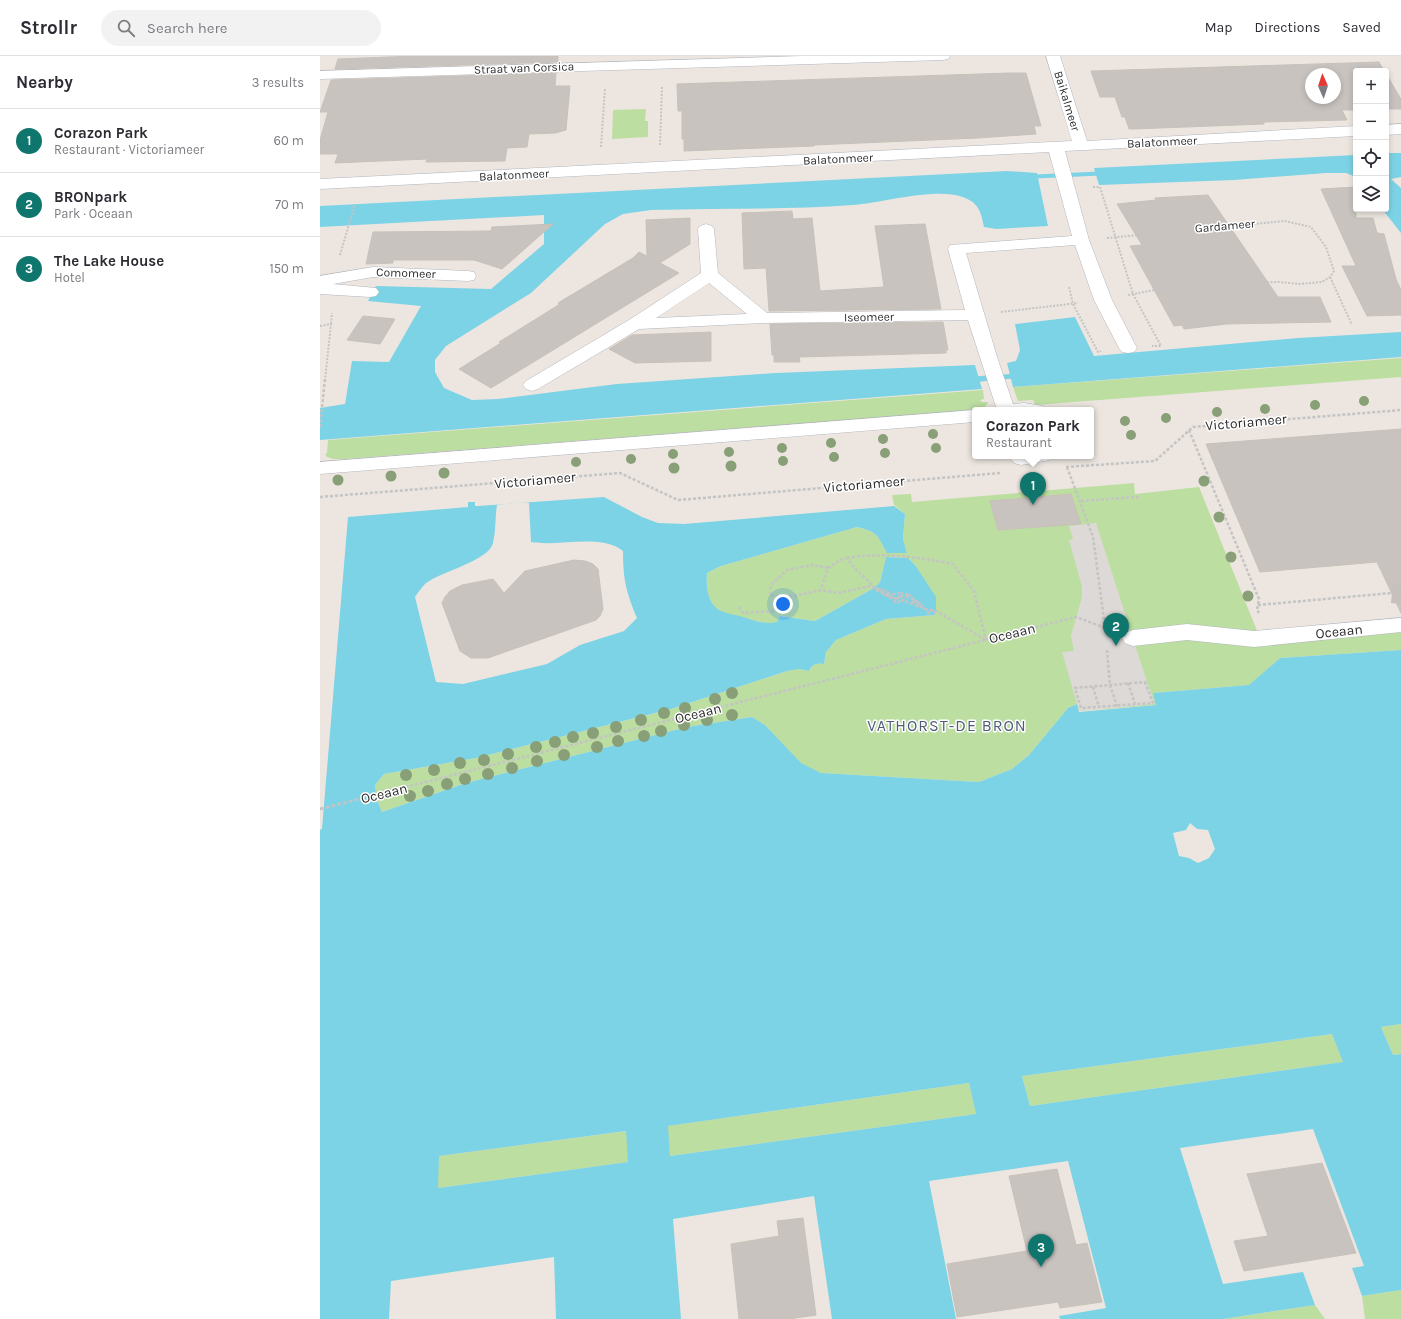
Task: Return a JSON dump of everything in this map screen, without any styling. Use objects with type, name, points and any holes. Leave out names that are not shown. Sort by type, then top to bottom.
[{"type":"street","name":"Straat van Corsica","points":[[320,75],[943,56]]},
{"type":"street","name":"Baikalmeer","points":[[1053,56],[1081,146]]},
{"type":"street","points":[[1389,130],[1401,129]]},
{"type":"street","name":"Balatonmeer","points":[[320,184],[659,168],[1058,155],[1081,146],[1353,132]]},
{"type":"street","points":[[1058,155],[1081,240],[1103,300],[1128,348]]},
{"type":"street","points":[[706,229],[710,275],[763,318]]},
{"type":"street","points":[[1005,407],[975,315],[956,249],[1081,240]]},
{"type":"street","name":"Comomeer","points":[[320,281],[373,272],[468,276]]},
{"type":"street","name":"Iseomeer","points":[[532,385],[635,324],[710,275]]},
{"type":"street","points":[[320,290],[333,289],[370,292]]},
{"type":"street","name":"Iseomeer","points":[[635,324],[763,318],[975,315]]},
{"type":"street","name":"Victoriameer","points":[[320,468],[972,416]]},
{"type":"street","points":[[1022,462],[1032,459]]},
{"type":"street","name":"Oceaan","points":[[1133,638],[1187,632],[1254,639],[1401,625]]},
{"type":"path","points":[[659,168],[663,64]]},
{"type":"path","points":[[600,171],[607,66]]},
{"type":"path","points":[[346,231],[355,204]]},
{"type":"path","name":"Gardameer","points":[[1081,240],[1285,221],[1310,227],[1326,246],[1334,271],[1330,277],[1352,325]]},
{"type":"path","points":[[975,315],[1103,300],[1181,286],[1279,282],[1300,284],[1322,282],[1330,277]]},
{"type":"path","points":[[320,326],[331,324],[320,427]]},
{"type":"path","name":"Victoriameer","points":[[320,497],[620,473],[678,500],[1022,462],[1067,467],[1155,461],[1193,427],[1401,410]]},
{"type":"path","points":[[1189,430],[1259,599],[1258,610],[1269,638]]},
{"type":"path","points":[[1067,467],[1081,501],[1093,537],[1100,591]]},
{"type":"path","points":[[1081,501],[1137,497],[1138,499]]},
{"type":"path","points":[[821,590],[828,568],[840,560],[861,555],[913,556],[953,564],[974,591],[986,640]]},
{"type":"path","points":[[846,558],[854,568],[867,578],[871,586],[876,590],[887,596],[911,601],[917,604]]},
{"type":"path","points":[[828,568],[813,565],[787,570],[771,585],[770,595],[784,598],[821,590],[838,593],[871,586]]},
{"type":"path","points":[[878,587],[888,592],[896,603]]},
{"type":"path","points":[[878,587],[884,594]]},
{"type":"path","points":[[876,590],[884,590]]},
{"type":"path","points":[[884,594],[888,592]]},
{"type":"path","points":[[887,596],[888,592]]},
{"type":"path","points":[[893,597],[902,592],[908,594],[911,601]]},
{"type":"path","points":[[902,592],[903,600]]},
{"type":"path","points":[[1258,605],[1392,593]]},
{"type":"path","points":[[897,594],[907,598],[929,613],[935,612]]},
{"type":"path","points":[[896,603],[897,594]]},
{"type":"path","points":[[897,598],[908,594]]},
{"type":"path","points":[[896,603],[907,598],[908,594]]},
{"type":"path","points":[[739,607],[743,613],[774,611],[784,598]]},
{"type":"path","points":[[923,608],[932,610],[986,640]]},
{"type":"path","points":[[929,613],[932,610]]},
{"type":"path","name":"Oceaan","points":[[320,809],[1076,617],[1133,638]]},
{"type":"path","points":[[1146,682],[1153,703],[1081,708],[1075,688],[1093,687],[1128,683],[1146,682]]},
{"type":"path","points":[[1128,683],[1135,704]]},
{"type":"path","points":[[1110,685],[1117,706]]},
{"type":"path","points":[[1093,687],[1099,707]]},
{"type":"green space","points":[[646,109],[645,121],[648,121],[648,137],[612,139],[613,110]]},
{"type":"green space","points":[[1401,358],[1401,377],[1035,405],[1033,400],[1018,401],[1013,387]]},
{"type":"green space","points":[[983,390],[984,399],[980,400],[988,403],[985,407],[972,407],[972,410],[345,459],[333,459],[327,457],[325,454],[327,453],[328,440]]},
{"type":"green space","points":[[1134,483],[1135,494],[1199,487],[1262,643],[1401,630],[1401,650],[1280,658],[1250,685],[1153,693],[1157,705],[1079,711],[1077,704],[1068,708],[1029,755],[1012,769],[979,782],[821,773],[801,764],[765,725],[752,717],[687,727],[466,783],[382,812],[377,800],[375,785],[384,774],[476,758],[671,709],[787,671],[799,669],[809,671],[815,664],[824,664],[826,652],[836,640],[886,619],[935,615],[915,565],[908,558],[886,557],[880,582],[874,588],[815,621],[781,616],[777,622],[771,624],[729,614],[715,607],[708,593],[707,573],[721,566],[857,527],[876,535],[887,552],[907,553],[903,539],[905,514],[894,505],[892,495],[911,494],[912,502]]},
{"type":"green space","points":[[1401,1024],[1401,1054],[1393,1055],[1381,1027]]},
{"type":"green space","points":[[1332,1034],[1344,1062],[1030,1106],[1022,1076]]},
{"type":"green space","points":[[969,1083],[976,1114],[670,1156],[667,1126]]},
{"type":"green space","points":[[627,1131],[629,1162],[438,1188],[438,1156]]},
{"type":"green space","points":[[1401,1290],[1401,1319],[1365,1319],[1362,1296]]},
{"type":"green space","points":[[1315,1305],[1325,1319],[1223,1319]]},
{"type":"shaded area","points":[[1096,523],[1155,704],[1079,711],[1062,652],[1074,651],[1071,636],[1082,597],[1082,587],[1069,540],[1073,539],[1069,526]]},
{"type":"water","points":[[1389,153],[1401,153],[1401,177],[1391,179],[1401,188],[1401,233],[1384,212],[1389,212]]},
{"type":"water","points":[[1353,155],[1353,176],[1346,173],[1326,173],[1234,180],[1099,185],[1094,168]]},
{"type":"water","points":[[1007,171],[1037,173],[1048,226],[996,229],[984,227],[980,212],[973,202],[963,197],[951,194],[908,196],[865,204],[827,207],[651,210],[623,214],[605,224],[531,293],[446,346],[435,360],[435,372],[444,388],[472,400],[498,399],[617,384],[776,373],[975,365],[982,389],[320,440],[320,408],[345,404],[352,361],[389,362],[421,306],[368,301],[376,286],[491,289],[544,244],[544,215],[320,227],[320,206]]},
{"type":"water","points":[[1075,317],[1094,356],[1298,338],[1401,332],[1401,357],[1013,387],[1007,363],[1016,361],[1020,350],[1015,324]]},
{"type":"water","points":[[604,497],[642,517],[658,523],[684,524],[894,506],[905,514],[903,539],[907,553],[887,553],[876,535],[857,527],[721,566],[707,573],[708,593],[712,603],[719,610],[762,622],[777,622],[780,616],[815,621],[874,588],[880,582],[886,557],[908,558],[915,565],[936,597],[935,615],[886,619],[836,640],[826,652],[824,664],[815,664],[809,671],[799,669],[787,671],[671,709],[476,758],[384,774],[375,785],[377,800],[382,812],[466,783],[687,727],[752,717],[765,725],[801,763],[821,773],[979,782],[1012,769],[1029,755],[1068,708],[1077,704],[1079,712],[1156,705],[1153,693],[1249,685],[1280,658],[1401,650],[1401,1024],[1381,1027],[1393,1055],[1401,1054],[1401,1290],[1362,1296],[1352,1268],[1364,1266],[1313,1129],[1180,1148],[1223,1284],[1303,1272],[1315,1305],[1223,1319],[1060,1319],[1059,1316],[1106,1308],[1068,1161],[929,1181],[956,1319],[832,1319],[814,1196],[673,1219],[681,1319],[556,1319],[554,1257],[391,1281],[389,1319],[320,1319],[320,830],[322,829],[348,517],[468,507],[468,502],[475,502],[475,506],[513,504],[497,505],[494,538],[490,549],[473,561],[425,584],[415,597],[436,682],[463,684],[547,664],[580,645],[624,631],[637,618],[626,585],[623,551],[604,543],[531,542],[529,502]],"holes":[[[1190,823],[1197,829],[1208,830],[1215,849],[1209,858],[1198,863],[1189,858],[1179,856],[1173,833],[1186,830]],[[1332,1034],[1343,1062],[1030,1106],[1022,1076]],[[969,1083],[976,1114],[670,1156],[668,1126]],[[626,1131],[628,1162],[438,1188],[439,1156]]]},
{"type":"building","points":[[415,56],[558,56],[558,62],[335,69],[338,59]]},
{"type":"building","points":[[1379,62],[1382,68],[1353,68],[1353,110],[1342,110],[1347,120],[1264,122],[1264,124],[1129,129],[1125,117],[1122,117],[1115,97],[1100,97],[1091,71]]},
{"type":"building","points":[[556,73],[555,86],[570,86],[566,130],[555,133],[529,134],[527,147],[507,148],[505,161],[426,162],[427,159],[335,163],[338,154],[320,154],[320,140],[328,112],[320,112],[331,80]]},
{"type":"building","points":[[1026,73],[1041,126],[1034,126],[1036,134],[814,146],[684,151],[684,139],[682,139],[682,111],[678,111],[677,84]]},
{"type":"building","points":[[1389,79],[1401,99],[1401,109],[1389,109]]},
{"type":"building","points":[[1353,187],[1353,212],[1356,212],[1356,218],[1373,218],[1377,233],[1384,234],[1396,279],[1401,290],[1401,315],[1367,316],[1342,266],[1356,266],[1321,189]]},
{"type":"building","points":[[1208,195],[1278,297],[1320,297],[1331,322],[1227,324],[1184,329],[1182,325],[1174,326],[1130,246],[1142,245],[1117,204],[1156,200],[1155,198]]},
{"type":"building","points":[[792,211],[793,219],[812,218],[820,291],[884,287],[875,226],[925,224],[941,309],[769,311],[766,268],[744,269],[742,213]]},
{"type":"building","points":[[690,218],[690,244],[660,263],[679,273],[491,388],[459,369],[560,304],[558,303],[633,258],[639,252],[647,256],[646,220]]},
{"type":"building","points":[[553,224],[502,269],[474,260],[393,260],[393,263],[366,264],[373,232],[491,231],[492,227]]},
{"type":"building","points":[[363,316],[395,319],[380,344],[347,340]]},
{"type":"building","points":[[943,322],[948,350],[946,350],[946,353],[799,357],[800,362],[774,362],[774,355],[772,355],[770,324]]},
{"type":"building","points":[[711,332],[711,361],[635,363],[609,349],[632,335]]},
{"type":"building","points":[[1401,429],[1401,613],[1377,562],[1260,572],[1206,444]]},
{"type":"building","points":[[1071,494],[1081,524],[998,530],[990,501]]},
{"type":"building","points":[[574,560],[585,561],[593,564],[598,569],[603,609],[600,616],[596,620],[488,658],[471,658],[460,651],[442,603],[450,591],[462,585],[493,579],[504,593],[525,571]]},
{"type":"building","points":[[1322,1163],[1356,1253],[1244,1271],[1234,1241],[1268,1236],[1247,1174]]},
{"type":"building","points":[[1057,1169],[1076,1245],[1087,1243],[1102,1302],[1060,1308],[1058,1302],[957,1317],[947,1264],[1027,1251],[1009,1176]]},
{"type":"building","points":[[803,1218],[816,1315],[789,1319],[739,1319],[731,1244],[779,1236],[777,1221]]},
{"type":"waterway","points":[[1025,177],[1109,173]]},
{"type":"waterway","points":[[966,380],[1024,375]]},
{"type":"tunnel","points":[[1392,593],[1401,594]]},
{"type":"place","name":"Corazon Park","points":[[1033,505]]},
{"type":"place","name":"BRONpark","points":[[1116,646]]},
{"type":"place","name":"The Lake House","points":[[1041,1267]]},
{"type":"district","name":"VATHORST-DE BRON","points":[[947,725]]}]
